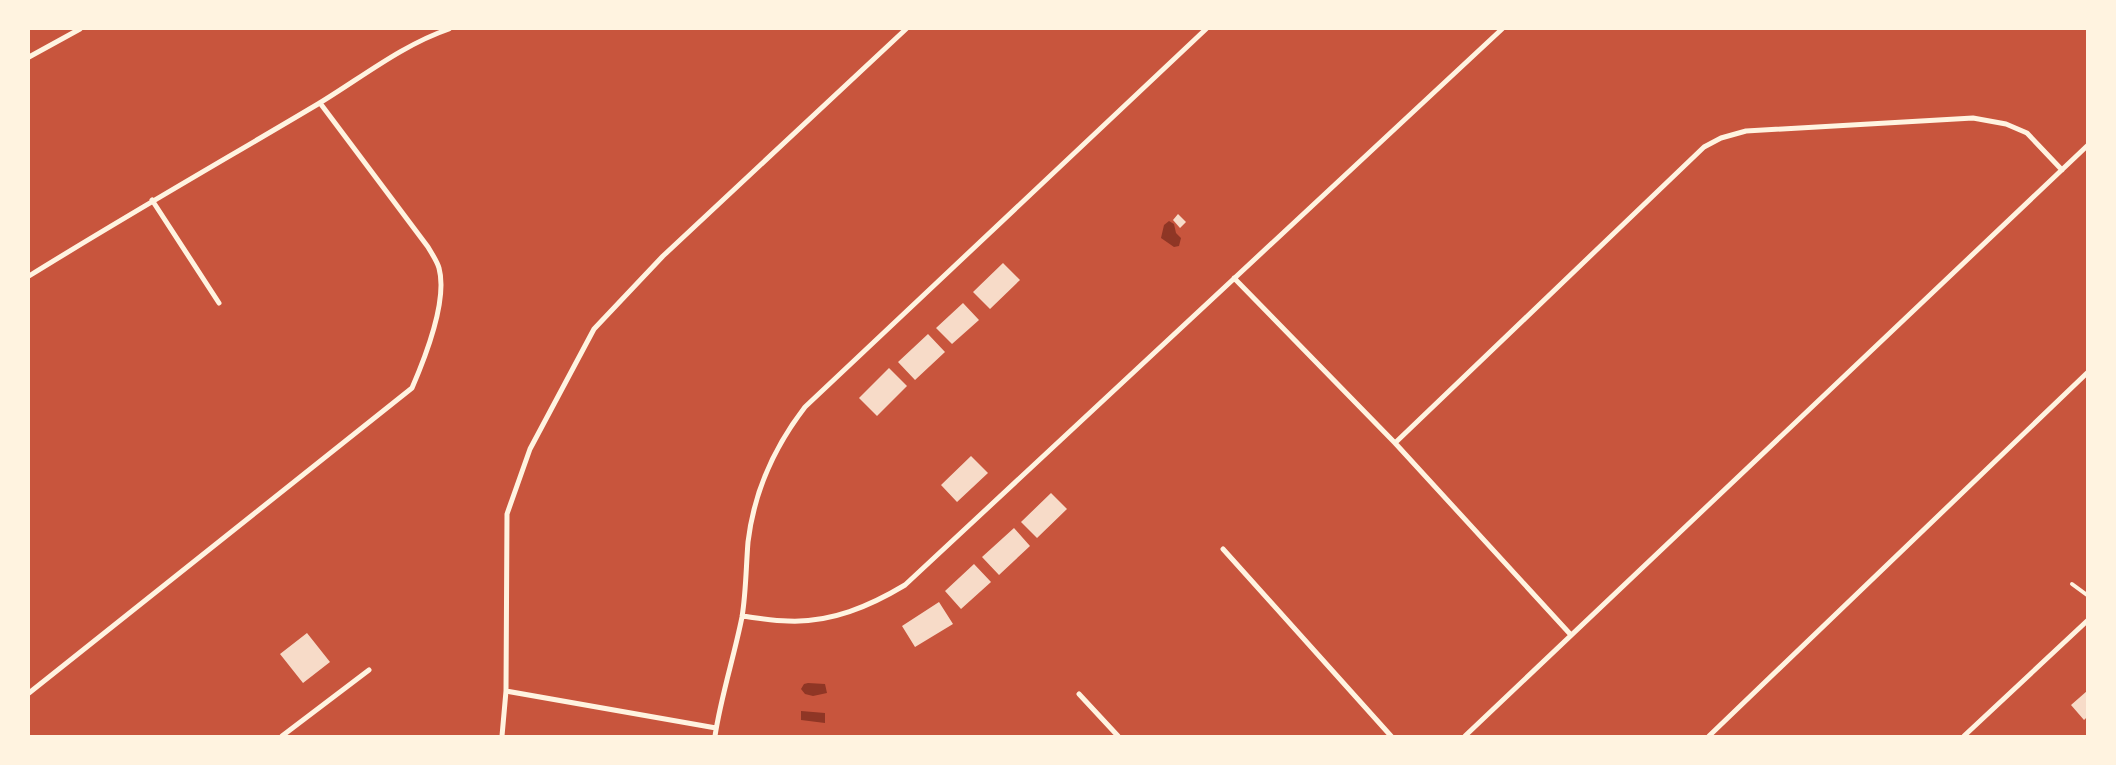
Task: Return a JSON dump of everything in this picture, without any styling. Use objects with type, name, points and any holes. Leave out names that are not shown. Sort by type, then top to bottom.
[{"type":"street","points":[[29,58],[80,29]]},
{"type":"street","points":[[29,276],[152,200],[320,103],[423,38],[449,29]]},
{"type":"street","points":[[502,736],[506,692],[507,514],[530,449],[594,328],[663,256],[906,29]]},
{"type":"street","points":[[715,736],[742,616],[749,539],[758,495],[787,430],[805,406],[1206,29]]},
{"type":"street","points":[[742,616],[789,622],[824,619],[870,606],[906,585],[1502,29]]},
{"type":"street","points":[[29,693],[412,388],[426,355],[442,292],[439,268],[428,248],[320,103]]},
{"type":"street","points":[[1395,443],[1704,147],[1721,138],[1746,131],[1973,118],[2006,124],[2028,133],[2062,170]]},
{"type":"street","points":[[1465,736],[2087,146]]},
{"type":"street","points":[[152,200],[219,303]]},
{"type":"street","points":[[1234,278],[1395,443],[1572,634]]},
{"type":"street","points":[[1709,736],[2087,373]]},
{"type":"street","points":[[1223,549],[1391,736]]},
{"type":"street","points":[[1964,736],[2087,621]]},
{"type":"street","points":[[282,736],[369,670]]},
{"type":"street","points":[[506,692],[716,728]]},
{"type":"street","points":[[1079,694],[1118,736]]},
{"type":"lane","points":[[2072,584],[2087,595]]},
{"type":"shaded area","points":[[1169,221],[1174,224],[1176,233],[1181,238],[1179,246],[1174,247],[1161,238],[1164,225]]},
{"type":"shaded area","points":[[804,684],[825,684],[827,693],[813,696],[805,694],[801,689]]},
{"type":"shaded area","points":[[801,711],[825,713],[825,723],[801,720]]},
{"type":"building","points":[[1178,214],[1186,222],[1180,228],[1173,220]]},
{"type":"building","points":[[1003,263],[1020,280],[990,309],[973,292]]},
{"type":"building","points":[[963,303],[979,320],[952,344],[936,328]]},
{"type":"building","points":[[928,334],[945,352],[915,380],[898,362]]},
{"type":"building","points":[[889,368],[907,386],[877,416],[859,398]]},
{"type":"building","points":[[971,456],[988,473],[957,502],[941,485]]},
{"type":"building","points":[[1051,493],[1067,509],[1037,538],[1021,522]]},
{"type":"building","points":[[1014,528],[1030,546],[999,575],[982,557]]},
{"type":"building","points":[[974,564],[991,582],[961,609],[945,591]]},
{"type":"building","points":[[939,602],[953,624],[915,647],[902,626]]},
{"type":"building","points":[[307,633],[330,662],[303,683],[280,654]]},
{"type":"building","points":[[2087,691],[2087,717],[2084,720],[2071,705]]}]
